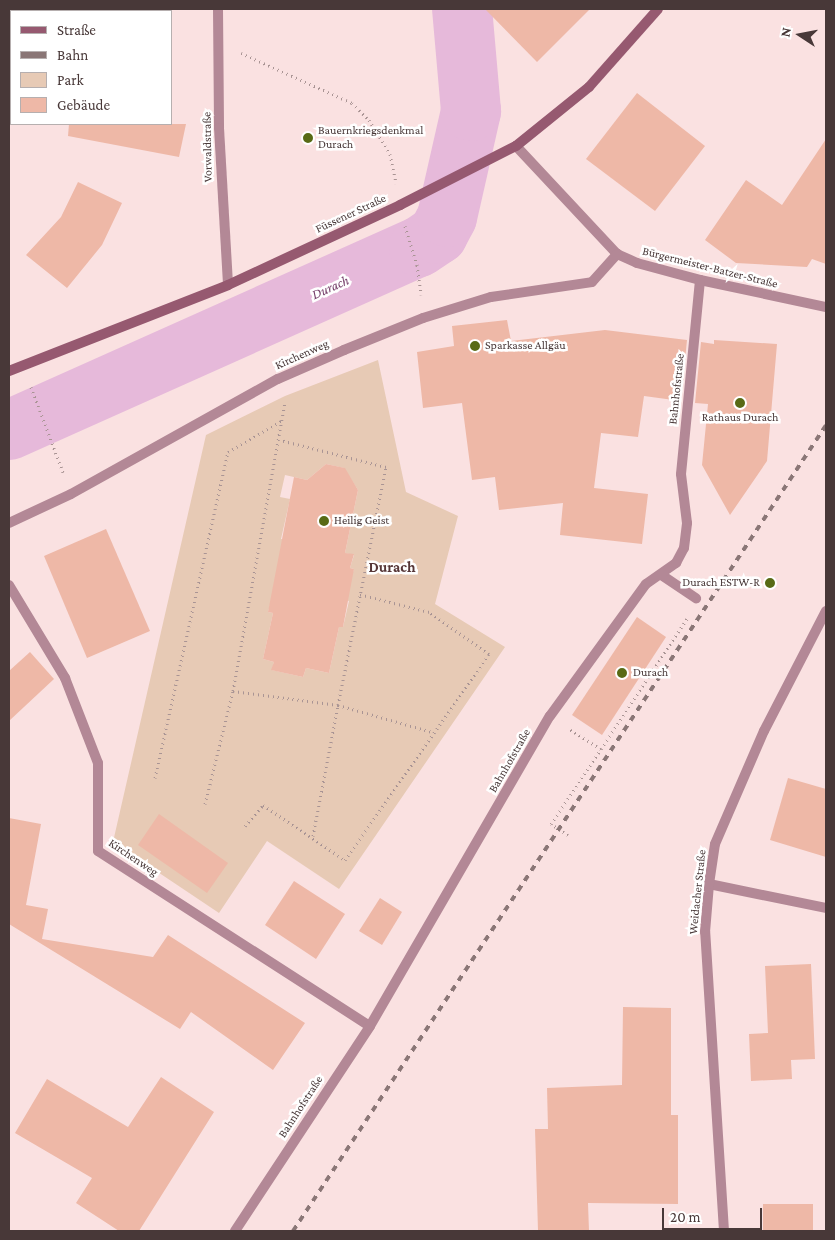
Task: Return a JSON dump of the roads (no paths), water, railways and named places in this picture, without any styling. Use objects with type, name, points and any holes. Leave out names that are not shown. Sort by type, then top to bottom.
[{"type":"main road","name":"Füssener Straße","points":[[9,371],[228,285],[400,205],[480,166],[516,146],[589,87],[658,9]]},
{"type":"street","name":"Vorwaldstraße","points":[[218,9],[220,137],[228,285]]},
{"type":"street","name":"Bürgermeister-Batzer-Straße","points":[[516,146],[617,254],[637,263],[700,280],[826,307]]},
{"type":"street","name":"Kirchenweg","points":[[9,523],[71,494],[278,379],[423,318],[491,297],[592,282],[617,254]]},
{"type":"street","name":"Bahnhofstraße","points":[[234,1231],[370,1026],[550,716],[646,584],[663,576],[676,563],[684,548],[686,523],[681,474],[700,280]]},
{"type":"street","points":[[663,576],[695,603]]},
{"type":"street","name":"Kirchenweg","points":[[9,585],[66,678],[98,763],[98,851],[370,1026]]},
{"type":"street","name":"Weidacher Straße","points":[[724,1231],[705,932],[709,884],[719,835],[764,731],[826,611]]},
{"type":"street","points":[[709,884],[826,908]]},
{"type":"waterway","name":"Durach","points":[[9,430],[419,247],[438,234],[447,217],[471,111],[462,9]]},
{"type":"railway","points":[[293,1231],[826,425]]},
{"type":"place","name":"Bauernkriegsdenkmal Durach","points":[[308,138]]},
{"type":"place","name":"Sparkasse Allgäu","points":[[475,346]]},
{"type":"place","name":"Rathaus Durach","points":[[740,403]]},
{"type":"place","name":"Heilig Geist","points":[[324,521]]},
{"type":"place","name":"Durach ESTW-R","points":[[770,583]]},
{"type":"place","name":"Durach","points":[[622,673]]},
{"type":"district","name":"Durach","points":[[392,568]]}]
